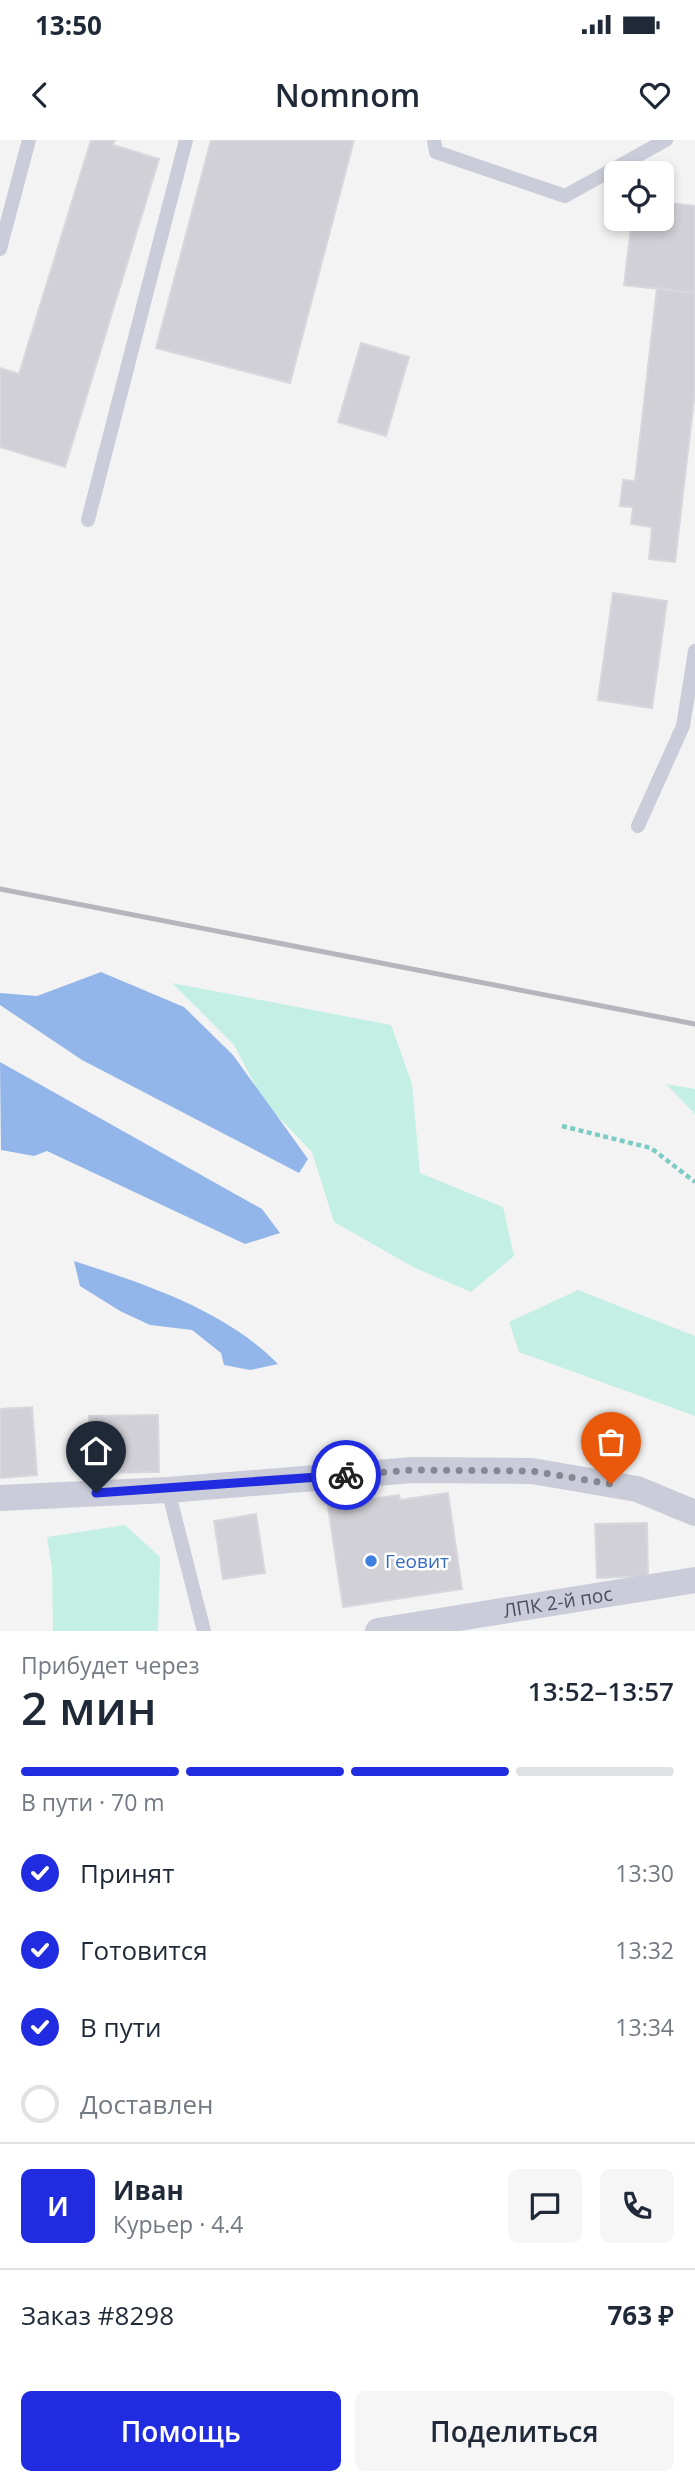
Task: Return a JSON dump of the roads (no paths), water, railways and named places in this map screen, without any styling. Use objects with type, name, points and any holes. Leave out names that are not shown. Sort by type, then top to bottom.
[{"type":"street","points":[[0,1498],[168,1490],[413,1470],[532,1471],[637,1489],[695,1513]]},
{"type":"street","name":"ЛПК 2-й пос","points":[[378,1631],[695,1580]]},
{"type":"lane","points":[[0,248],[29,140]]},
{"type":"lane","points":[[88,520],[186,140]]},
{"type":"lane","points":[[434,140],[436,152],[565,196],[666,140]]},
{"type":"lane","points":[[638,826],[683,726],[695,651]]},
{"type":"lane","points":[[168,1490],[204,1631]]},
{"type":"water","points":[[101,972],[184,1007],[233,1055],[308,1159],[299,1173],[82,1060],[0,1005],[0,993],[37,996]]},
{"type":"water","points":[[0,1062],[262,1209],[280,1233],[245,1244],[47,1151],[34,1156],[1,1150]]},
{"type":"water","points":[[74,1261],[156,1289],[209,1314],[234,1328],[278,1364],[250,1370],[224,1365],[221,1353],[192,1330],[150,1325],[120,1311],[80,1286]]},
{"type":"railway","points":[[0,889],[695,1024]]},
{"type":"place","name":"Геовит","points":[[371,1561]]}]
